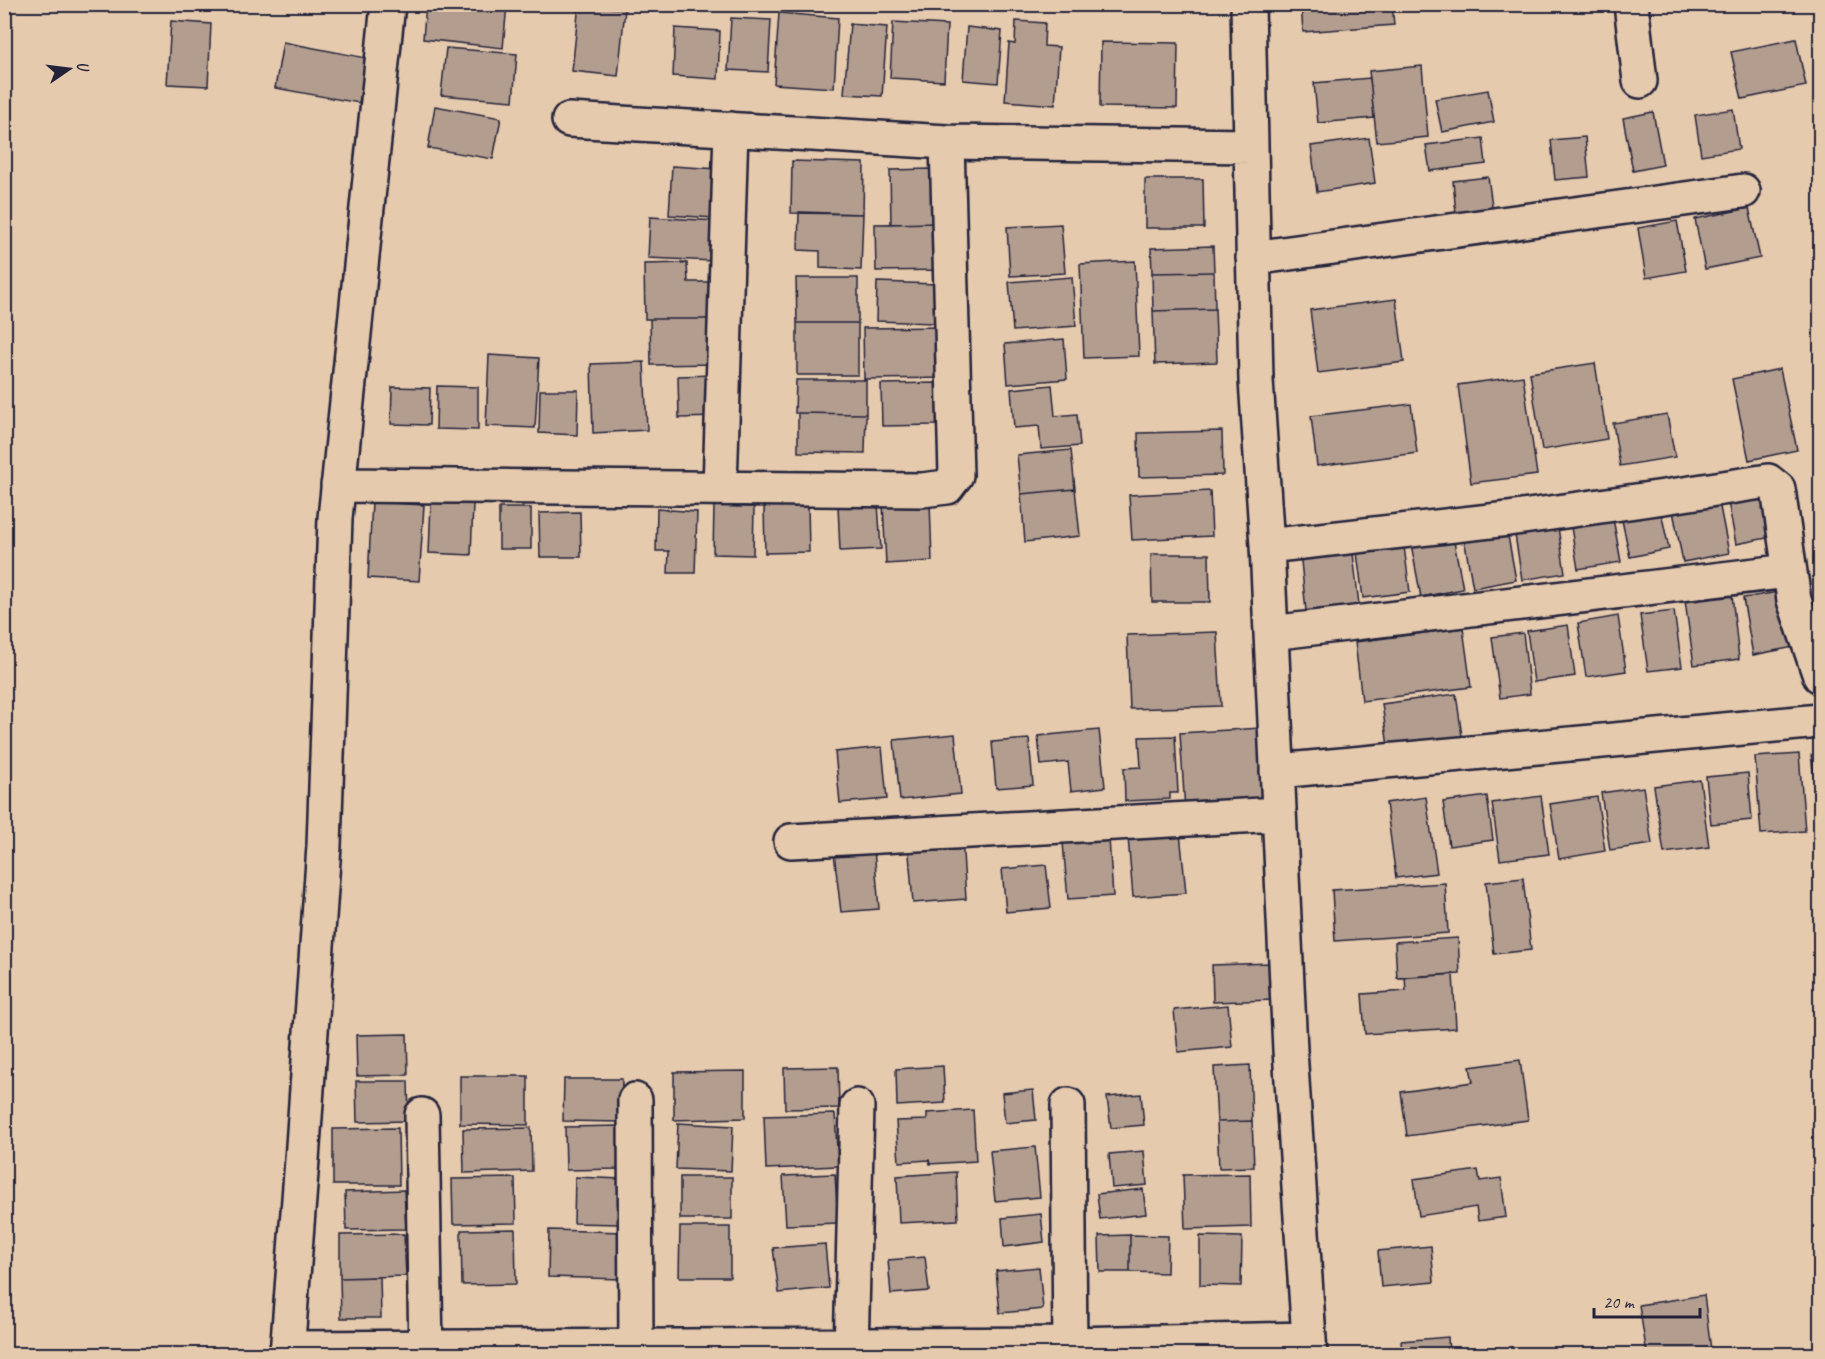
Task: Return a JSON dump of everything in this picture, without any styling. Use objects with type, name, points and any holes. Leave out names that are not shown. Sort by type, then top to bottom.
[{"type":"street","points":[[388,4],[335,518],[324,846],[303,1160],[287,1351],[1309,1347],[1290,1050],[1267,546],[1256,380],[1248,4]]},
{"type":"street","points":[[1631,4],[1640,81]]},
{"type":"street","points":[[569,120],[947,142],[1251,146]]},
{"type":"street","points":[[720,488],[731,129]]},
{"type":"street","points":[[338,485],[931,489],[947,487],[956,475],[947,142]]},
{"type":"street","points":[[1253,258],[1743,191]]},
{"type":"street","points":[[1267,546],[1508,519],[1665,497],[1762,480],[1768,481],[1778,489],[1794,600],[1820,674]]},
{"type":"street","points":[[1271,633],[1789,571]]},
{"type":"street","points":[[1277,771],[1821,721]]},
{"type":"street","points":[[791,841],[1279,814]]},
{"type":"street","points":[[635,1100],[636,1350]]},
{"type":"street","points":[[1068,1105],[1070,1349]]},
{"type":"street","points":[[851,1350],[857,1106]]},
{"type":"street","points":[[422,1115],[426,1351]]},
{"type":"building","points":[[286,4],[333,4],[332,10]]},
{"type":"building","points":[[426,4],[507,4],[503,48],[423,39]]},
{"type":"building","points":[[579,4],[625,9],[618,76],[572,71]]},
{"type":"building","points":[[1301,4],[1392,4],[1394,25],[1303,32]]},
{"type":"building","points":[[779,13],[838,18],[834,88],[774,84]]},
{"type":"building","points":[[731,18],[771,20],[768,72],[728,70]]},
{"type":"building","points":[[171,21],[211,24],[208,86],[167,84]]},
{"type":"building","points":[[1016,21],[1045,23],[1044,46],[1059,47],[1055,105],[1005,101],[1009,43],[1015,44]]},
{"type":"building","points":[[893,22],[947,25],[944,81],[890,78]]},
{"type":"building","points":[[850,24],[887,27],[882,96],[844,94]]},
{"type":"building","points":[[967,27],[1002,31],[998,83],[963,80]]},
{"type":"building","points":[[675,28],[720,31],[718,79],[673,76]]},
{"type":"building","points":[[1796,39],[1806,86],[1742,99],[1731,52]]},
{"type":"building","points":[[283,42],[366,58],[359,103],[275,88]]},
{"type":"building","points":[[1101,42],[1178,43],[1177,108],[1100,107]]},
{"type":"building","points":[[446,48],[517,54],[513,101],[441,95]]},
{"type":"building","points":[[1422,66],[1428,137],[1377,142],[1369,71]]},
{"type":"building","points":[[1370,78],[1374,118],[1318,123],[1314,83]]},
{"type":"building","points":[[1488,90],[1494,122],[1442,132],[1435,99]]},
{"type":"building","points":[[435,106],[501,118],[493,159],[428,148]]},
{"type":"building","points":[[1733,109],[1739,149],[1701,155],[1695,115]]},
{"type":"building","points":[[1653,112],[1663,165],[1633,171],[1623,118]]},
{"type":"building","points":[[1585,137],[1589,177],[1555,180],[1551,140]]},
{"type":"building","points":[[1369,138],[1375,183],[1317,192],[1311,146]]},
{"type":"building","points":[[1483,138],[1486,164],[1430,171],[1426,145]]},
{"type":"building","points":[[792,161],[864,163],[863,214],[791,213]]},
{"type":"building","points":[[672,166],[718,169],[715,218],[669,215]]},
{"type":"building","points":[[932,169],[933,223],[891,224],[890,170]]},
{"type":"building","points":[[1488,177],[1494,220],[1457,224],[1453,181]]},
{"type":"building","points":[[1145,179],[1203,179],[1204,228],[1145,228]]},
{"type":"building","points":[[1749,208],[1760,258],[1705,269],[1695,219]]},
{"type":"building","points":[[799,212],[863,214],[861,270],[820,268],[820,251],[798,250]]},
{"type":"building","points":[[650,217],[716,221],[714,261],[648,258]]},
{"type":"building","points":[[1677,221],[1686,271],[1646,278],[1638,228]]},
{"type":"building","points":[[944,223],[944,270],[876,271],[875,224]]},
{"type":"building","points":[[1061,224],[1065,273],[1010,276],[1007,227]]},
{"type":"building","points":[[1213,246],[1214,272],[1152,273],[1151,248]]},
{"type":"building","points":[[1135,261],[1139,356],[1084,358],[1080,264]]},
{"type":"building","points":[[687,263],[688,282],[714,282],[714,319],[645,319],[644,264]]},
{"type":"building","points":[[1214,272],[1215,309],[1153,311],[1152,273]]},
{"type":"building","points":[[1072,277],[1076,326],[1013,331],[1009,282]]},
{"type":"building","points":[[796,278],[858,278],[858,323],[797,323]]},
{"type":"building","points":[[877,282],[936,284],[934,323],[876,321]]},
{"type":"building","points":[[1396,299],[1404,362],[1318,373],[1310,310]]},
{"type":"building","points":[[1215,309],[1217,362],[1155,364],[1153,311]]},
{"type":"building","points":[[650,319],[714,319],[715,364],[651,365]]},
{"type":"building","points":[[797,323],[858,323],[858,375],[797,375]]},
{"type":"building","points":[[948,327],[949,378],[864,379],[863,328]]},
{"type":"building","points":[[1064,339],[1067,379],[1008,384],[1005,344]]},
{"type":"building","points":[[489,355],[539,358],[535,428],[486,426]]},
{"type":"building","points":[[644,362],[647,430],[593,433],[591,364]]},
{"type":"building","points":[[1595,363],[1607,439],[1542,450],[1530,373]]},
{"type":"building","points":[[1780,369],[1797,450],[1749,460],[1732,379]]},
{"type":"building","points":[[716,375],[717,417],[679,418],[678,376]]},
{"type":"building","points":[[1523,376],[1537,475],[1471,483],[1458,385]]},
{"type":"building","points":[[796,380],[866,380],[866,414],[795,413]]},
{"type":"building","points":[[937,383],[938,425],[882,426],[881,384]]},
{"type":"building","points":[[1052,385],[1055,416],[1077,414],[1080,446],[1041,449],[1039,426],[1014,428],[1011,389]]},
{"type":"building","points":[[437,386],[478,387],[478,430],[436,429]]},
{"type":"building","points":[[392,387],[430,388],[429,425],[391,424]]},
{"type":"building","points":[[540,390],[578,390],[577,435],[539,433]]},
{"type":"building","points":[[1411,404],[1417,453],[1317,466],[1311,416]]},
{"type":"building","points":[[798,413],[866,414],[865,453],[798,452]]},
{"type":"building","points":[[1667,414],[1675,457],[1620,466],[1613,423]]},
{"type":"building","points":[[1222,431],[1223,475],[1139,477],[1138,433]]},
{"type":"building","points":[[1071,450],[1075,489],[1021,494],[1017,455]]},
{"type":"building","points":[[1768,488],[1777,536],[1736,544],[1727,496]]},
{"type":"building","points":[[1075,489],[1080,536],[1025,542],[1021,494]]},
{"type":"building","points":[[1210,491],[1212,536],[1132,540],[1129,495]]},
{"type":"building","points":[[372,502],[424,505],[419,581],[368,578]]},
{"type":"building","points":[[431,502],[473,504],[471,555],[429,553]]},
{"type":"building","points":[[930,502],[932,561],[886,564],[883,504]]},
{"type":"building","points":[[1719,502],[1729,553],[1683,562],[1673,511]]},
{"type":"building","points":[[1659,503],[1669,549],[1630,557],[1620,511]]},
{"type":"building","points":[[878,504],[881,549],[840,551],[838,506]]},
{"type":"building","points":[[808,505],[809,552],[765,553],[764,506]]},
{"type":"building","points":[[714,506],[754,507],[753,555],[713,554]]},
{"type":"building","points":[[499,508],[531,508],[531,549],[499,549]]},
{"type":"building","points":[[657,509],[697,512],[695,573],[668,573],[669,551],[656,551]]},
{"type":"building","points":[[580,512],[581,557],[540,557],[539,513]]},
{"type":"building","points":[[1612,513],[1621,562],[1578,569],[1570,521]]},
{"type":"building","points":[[1557,521],[1565,573],[1522,580],[1514,528]]},
{"type":"building","points":[[1506,525],[1516,580],[1473,588],[1463,533]]},
{"type":"building","points":[[1452,531],[1463,589],[1421,597],[1410,539]]},
{"type":"building","points":[[1403,539],[1410,592],[1363,598],[1356,545]]},
{"type":"building","points":[[1352,545],[1359,605],[1306,611],[1300,551]]},
{"type":"building","points":[[1151,554],[1209,554],[1210,602],[1152,602]]},
{"type":"building","points":[[1784,591],[1794,647],[1753,655],[1743,598]]},
{"type":"building","points":[[1732,595],[1739,659],[1694,665],[1685,601]]},
{"type":"building","points":[[1674,611],[1682,667],[1648,671],[1640,615]]},
{"type":"building","points":[[1618,616],[1626,671],[1586,677],[1578,623]]},
{"type":"building","points":[[1568,625],[1575,676],[1534,682],[1527,631]]},
{"type":"building","points":[[1463,628],[1471,687],[1362,701],[1355,642]]},
{"type":"building","points":[[1217,632],[1221,706],[1130,709],[1127,635]]},
{"type":"building","points":[[1523,633],[1530,694],[1500,698],[1492,637]]},
{"type":"building","points":[[1456,694],[1462,736],[1388,746],[1382,704]]},
{"type":"building","points":[[1261,728],[1266,806],[1185,810],[1180,733]]},
{"type":"building","points":[[1099,730],[1105,787],[1071,791],[1068,762],[1041,765],[1038,736]]},
{"type":"building","points":[[955,734],[961,794],[900,800],[894,740]]},
{"type":"building","points":[[1175,736],[1178,793],[1170,793],[1170,799],[1125,801],[1124,768],[1141,767],[1139,737]]},
{"type":"building","points":[[1029,739],[1033,785],[996,788],[992,742]]},
{"type":"building","points":[[882,747],[887,799],[840,803],[835,752]]},
{"type":"building","points":[[1820,753],[1820,820],[1811,755]]},
{"type":"building","points":[[1799,754],[1805,831],[1761,834],[1755,757]]},
{"type":"building","points":[[1748,773],[1752,820],[1711,824],[1706,777]]},
{"type":"building","points":[[1700,780],[1709,847],[1664,853],[1654,786]]},
{"type":"building","points":[[1643,787],[1652,844],[1610,850],[1601,793]]},
{"type":"building","points":[[1487,796],[1493,840],[1449,846],[1443,802]]},
{"type":"building","points":[[1541,796],[1549,854],[1500,860],[1492,803]]},
{"type":"building","points":[[1426,797],[1437,873],[1396,878],[1386,803]]},
{"type":"building","points":[[1597,797],[1605,851],[1559,859],[1550,804]]},
{"type":"building","points":[[1180,833],[1186,893],[1133,897],[1128,837]]},
{"type":"building","points":[[962,838],[966,899],[913,903],[908,842]]},
{"type":"building","points":[[1109,839],[1113,896],[1068,899],[1063,843]]},
{"type":"building","points":[[874,849],[879,909],[841,912],[834,853]]},
{"type":"building","points":[[1046,865],[1051,908],[1006,912],[1002,869]]},
{"type":"building","points":[[1523,878],[1531,950],[1494,954],[1486,882]]},
{"type":"building","points":[[1445,883],[1448,933],[1335,941],[1332,890]]},
{"type":"building","points":[[1458,938],[1460,974],[1397,978],[1395,942]]},
{"type":"building","points":[[1271,963],[1273,1000],[1213,1002],[1212,965]]},
{"type":"building","points":[[1453,974],[1456,1028],[1365,1034],[1362,994],[1406,991],[1405,977]]},
{"type":"building","points":[[1228,1005],[1232,1047],[1178,1052],[1174,1010]]},
{"type":"building","points":[[407,1034],[408,1075],[357,1076],[356,1035]]},
{"type":"building","points":[[1520,1060],[1528,1120],[1407,1136],[1401,1092],[1473,1082],[1470,1067]]},
{"type":"building","points":[[1250,1065],[1252,1121],[1217,1122],[1214,1067]]},
{"type":"building","points":[[943,1066],[945,1103],[897,1106],[896,1069]]},
{"type":"building","points":[[838,1067],[839,1108],[785,1109],[784,1068]]},
{"type":"building","points":[[745,1071],[745,1118],[674,1120],[674,1072]]},
{"type":"building","points":[[460,1076],[528,1076],[528,1125],[460,1124]]},
{"type":"building","points":[[564,1079],[622,1079],[621,1122],[563,1121]]},
{"type":"building","points":[[356,1081],[408,1081],[409,1121],[357,1122]]},
{"type":"building","points":[[1033,1090],[1036,1120],[1005,1123],[1002,1093]]},
{"type":"building","points":[[1141,1094],[1144,1125],[1111,1128],[1107,1097]]},
{"type":"building","points":[[973,1110],[976,1161],[930,1164],[929,1160],[899,1162],[896,1121],[927,1120],[927,1113]]},
{"type":"building","points":[[835,1114],[838,1166],[766,1169],[764,1116]]},
{"type":"building","points":[[1252,1121],[1254,1167],[1219,1168],[1217,1122]]},
{"type":"building","points":[[678,1123],[733,1126],[731,1171],[676,1169]]},
{"type":"building","points":[[620,1126],[620,1169],[566,1170],[565,1127]]},
{"type":"building","points":[[398,1128],[399,1185],[333,1185],[333,1129]]},
{"type":"building","points":[[531,1128],[532,1171],[464,1173],[463,1129]]},
{"type":"building","points":[[1035,1147],[1040,1197],[995,1201],[990,1151]]},
{"type":"building","points":[[1144,1151],[1147,1185],[1112,1188],[1109,1154]]},
{"type":"building","points":[[1478,1170],[1480,1181],[1501,1178],[1506,1217],[1478,1221],[1476,1207],[1419,1216],[1414,1179]]},
{"type":"building","points":[[956,1172],[958,1220],[899,1223],[897,1176]]},
{"type":"building","points":[[835,1174],[838,1223],[786,1225],[783,1176]]},
{"type":"building","points":[[1250,1174],[1251,1227],[1185,1229],[1183,1175]]},
{"type":"building","points":[[575,1177],[621,1179],[619,1224],[574,1223]]},
{"type":"building","points":[[680,1177],[732,1177],[732,1219],[680,1219]]},
{"type":"building","points":[[515,1178],[516,1223],[453,1224],[452,1179]]},
{"type":"building","points":[[1143,1189],[1146,1214],[1100,1219],[1097,1194]]},
{"type":"building","points":[[404,1190],[406,1229],[346,1230],[345,1192]]},
{"type":"building","points":[[1041,1214],[1044,1242],[1004,1247],[1002,1218]]},
{"type":"building","points":[[680,1227],[730,1227],[730,1277],[679,1277]]},
{"type":"building","points":[[515,1229],[516,1284],[462,1285],[461,1230]]},
{"type":"building","points":[[549,1230],[624,1232],[623,1279],[548,1277]]},
{"type":"building","points":[[404,1234],[406,1276],[340,1278],[340,1235]]},
{"type":"building","points":[[1130,1235],[1130,1272],[1100,1272],[1099,1236]]},
{"type":"building","points":[[1130,1235],[1168,1236],[1167,1273],[1130,1272]]},
{"type":"building","points":[[1200,1236],[1242,1237],[1241,1286],[1200,1285]]},
{"type":"building","points":[[825,1244],[829,1288],[779,1293],[773,1248]]},
{"type":"building","points":[[1431,1246],[1434,1282],[1381,1287],[1378,1251]]},
{"type":"building","points":[[925,1257],[929,1291],[891,1294],[888,1260]]},
{"type":"building","points":[[1039,1267],[1043,1309],[1000,1313],[996,1271]]},
{"type":"building","points":[[380,1277],[381,1318],[341,1318],[340,1278]]},
{"type":"building","points":[[1704,1295],[1711,1350],[1677,1354],[1647,1354],[1639,1305]]},
{"type":"building","points":[[1448,1337],[1449,1354],[1402,1354],[1401,1341]]}]
